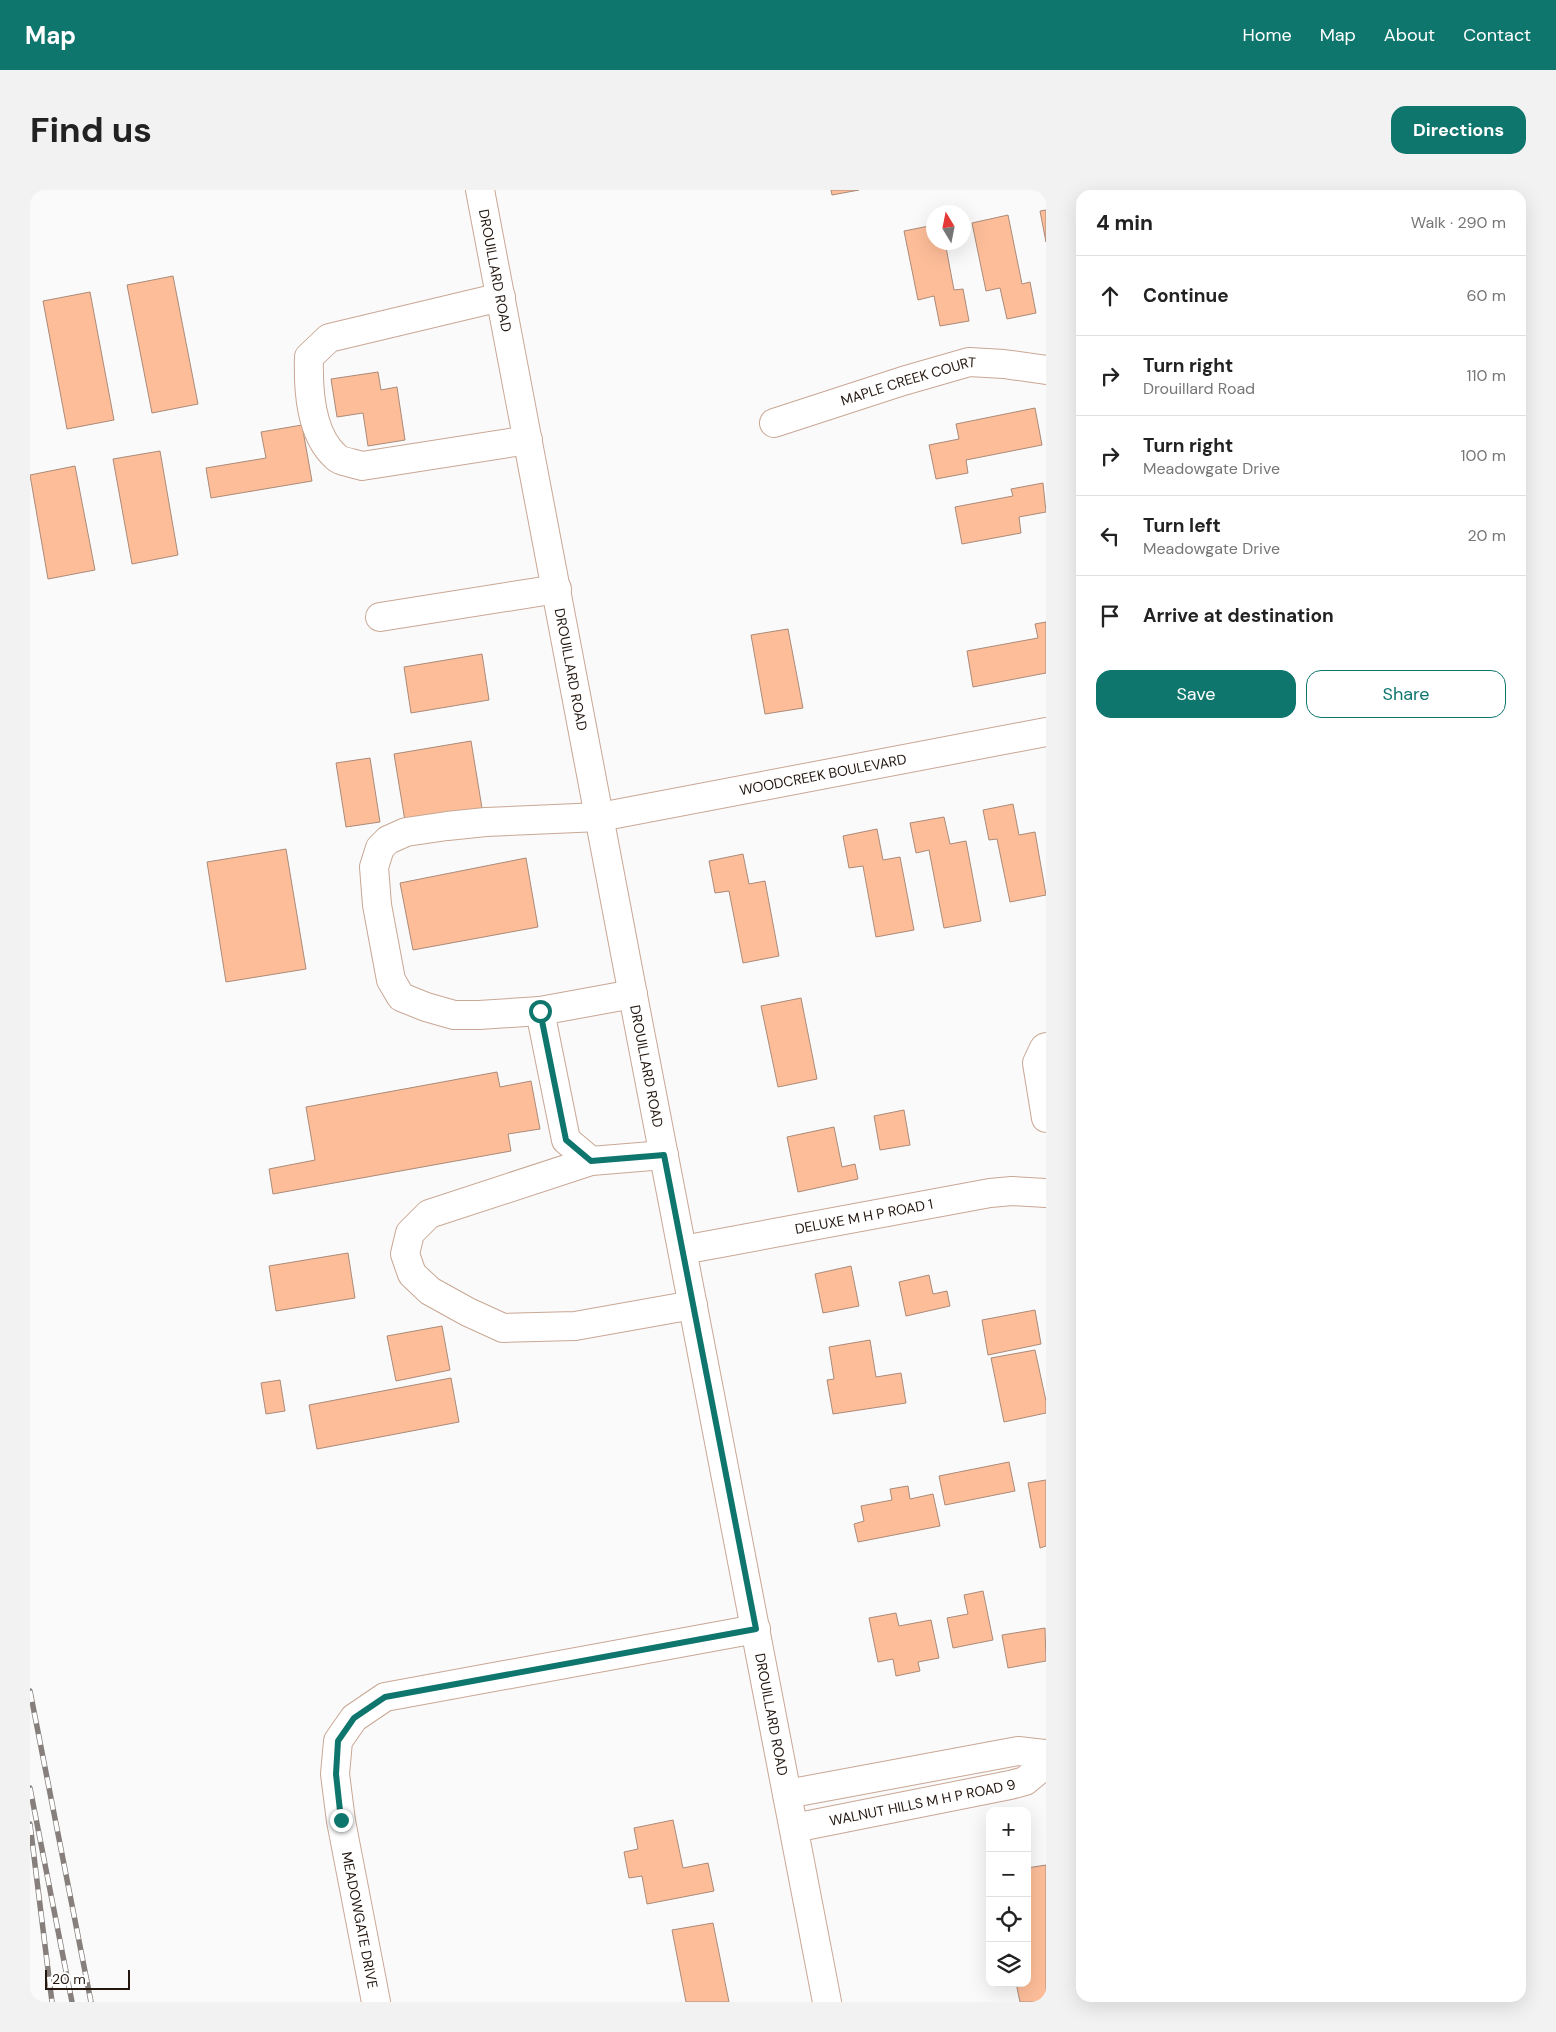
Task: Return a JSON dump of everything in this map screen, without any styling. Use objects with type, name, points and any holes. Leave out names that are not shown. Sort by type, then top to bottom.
[{"type":"street","name":"DROUILLARD ROAD","points":[[480,190],[828,2002]]},
{"type":"street","points":[[501,297],[329,338],[309,357],[308,387],[320,436],[337,458],[362,466],[528,440]]},
{"type":"street","name":"MAPLE CREEK COURT","points":[[774,423],[903,381],[969,362],[1004,364],[1046,370]]},
{"type":"street","points":[[380,617],[557,589]]},
{"type":"street","name":"WOODCREEK BOULEVARD","points":[[633,994],[540,1011],[479,1015],[454,1015],[401,997],[391,980],[377,905],[374,867],[380,848],[388,840],[406,832],[486,822],[600,817],[1046,732]]},
{"type":"street","points":[[540,1011],[566,1140],[591,1161]]},
{"type":"street","points":[[1046,1047],[1037,1063],[1046,1118]]},
{"type":"street","points":[[664,1155],[591,1161],[429,1214],[410,1233],[405,1254],[412,1274],[430,1291],[468,1312],[503,1328],[575,1326],[693,1305]]},
{"type":"street","name":"DELUXE M H P ROAD 1","points":[[683,1250],[990,1193],[1012,1191],[1046,1193]]},
{"type":"street","name":"MEADOWGATE DRIVE","points":[[376,2002],[341,1820],[336,1774],[338,1741],[354,1718],[385,1697],[756,1629]]},
{"type":"street","points":[[787,1794],[1018,1750],[1046,1754]]},
{"type":"street","name":"WALNUT HILLS M H P ROAD 9","points":[[794,1828],[1010,1785],[1025,1781],[1046,1764]]},
{"type":"building","points":[[831,190],[859,190],[832,195]]},
{"type":"building","points":[[1046,210],[1046,242],[1040,211]]},
{"type":"building","points":[[1008,215],[1022,284],[1030,282],[1036,313],[1007,319],[1000,288],[986,291],[972,223]]},
{"type":"building","points":[[926,227],[926,250],[946,250],[954,290],[963,289],[969,321],[940,326],[934,296],[918,300],[904,231]]},
{"type":"building","points":[[173,276],[198,404],[152,413],[127,285]]},
{"type":"building","points":[[90,292],[114,420],[67,429],[43,301]]},
{"type":"building","points":[[378,372],[381,390],[397,387],[405,440],[368,446],[363,413],[337,417],[331,379]]},
{"type":"building","points":[[1035,408],[1042,445],[966,460],[968,473],[936,479],[929,445],[959,439],[956,424]]},
{"type":"building","points":[[302,425],[312,481],[211,498],[206,468],[266,458],[261,432]]},
{"type":"building","points":[[160,451],[178,555],[132,564],[113,459]]},
{"type":"building","points":[[75,466],[95,570],[48,579],[30,475]]},
{"type":"building","points":[[1043,483],[1046,512],[1019,517],[1021,533],[962,544],[955,507],[1013,496],[1011,489]]},
{"type":"building","points":[[1046,622],[1046,673],[973,687],[967,651],[1038,638],[1035,624]]},
{"type":"building","points":[[788,629],[803,708],[765,714],[751,635]]},
{"type":"building","points":[[482,654],[489,700],[411,713],[404,667]]},
{"type":"building","points":[[471,741],[482,808],[405,821],[394,754]]},
{"type":"building","points":[[370,758],[380,822],[346,827],[336,763]]},
{"type":"building","points":[[1013,804],[1019,835],[1035,832],[1046,895],[1010,902],[997,839],[989,840],[983,810]]},
{"type":"building","points":[[944,817],[950,844],[966,841],[981,921],[944,928],[929,850],[916,853],[910,823]]},
{"type":"building","points":[[877,829],[883,860],[900,857],[914,930],[876,937],[863,866],[849,868],[843,836]]},
{"type":"building","points":[[286,849],[306,969],[226,982],[207,862]]},
{"type":"building","points":[[743,854],[749,884],[765,881],[779,956],[743,963],[729,891],[715,893],[709,861]]},
{"type":"building","points":[[526,858],[538,927],[413,950],[400,883]]},
{"type":"building","points":[[801,998],[817,1079],[778,1087],[761,1006]]},
{"type":"building","points":[[497,1072],[500,1087],[531,1081],[540,1129],[508,1134],[511,1151],[273,1194],[269,1169],[315,1160],[306,1107]]},
{"type":"building","points":[[904,1110],[910,1145],[880,1150],[874,1116]]},
{"type":"building","points":[[834,1127],[842,1167],[855,1164],[858,1179],[798,1192],[787,1137]]},
{"type":"building","points":[[348,1253],[355,1298],[276,1311],[269,1266]]},
{"type":"building","points":[[851,1266],[859,1306],[823,1313],[815,1274]]},
{"type":"building","points":[[929,1275],[933,1294],[947,1291],[950,1306],[906,1316],[899,1282]]},
{"type":"building","points":[[1035,1310],[1041,1344],[988,1355],[982,1320]]},
{"type":"building","points":[[442,1326],[450,1370],[396,1381],[387,1336]]},
{"type":"building","points":[[870,1340],[876,1377],[901,1373],[906,1403],[833,1414],[827,1380],[834,1379],[829,1347]]},
{"type":"building","points":[[1035,1350],[1046,1401],[1046,1413],[1004,1422],[991,1358]]},
{"type":"building","points":[[451,1378],[459,1422],[317,1449],[309,1405]]},
{"type":"building","points":[[280,1380],[285,1411],[266,1414],[261,1383]]},
{"type":"building","points":[[1009,1462],[1015,1491],[945,1505],[939,1476]]},
{"type":"building","points":[[1046,1480],[1046,1546],[1040,1548],[1028,1483]]},
{"type":"building","points":[[908,1486],[910,1499],[933,1494],[940,1526],[858,1542],[854,1524],[864,1521],[861,1506],[892,1500],[890,1489]]},
{"type":"building","points":[[983,1591],[993,1640],[953,1648],[947,1618],[968,1614],[964,1595]]},
{"type":"building","points":[[896,1613],[899,1626],[931,1620],[939,1658],[918,1662],[920,1671],[896,1676],[893,1659],[878,1662],[869,1618]]},
{"type":"building","points":[[1045,1628],[1046,1661],[1008,1668],[1002,1635]]},
{"type":"building","points":[[673,1820],[683,1868],[708,1863],[714,1891],[647,1904],[642,1876],[629,1878],[624,1852],[638,1849],[634,1828]]},
{"type":"building","points":[[1046,1865],[1046,2002],[1020,2002],[1017,1987],[1031,1987],[1031,1867]]},
{"type":"building","points":[[713,1923],[729,2002],[686,2002],[672,1930]]},
{"type":"railway","points":[[30,1691],[91,2002]]},
{"type":"railway","points":[[30,1788],[72,2002]]},
{"type":"railway","points":[[30,1824],[52,2002]]},
{"type":"route","points":[[341,1820],[336,1774],[338,1741],[354,1718],[385,1697],[756,1629],[664,1155],[591,1161],[566,1140],[540,1011]]}]
